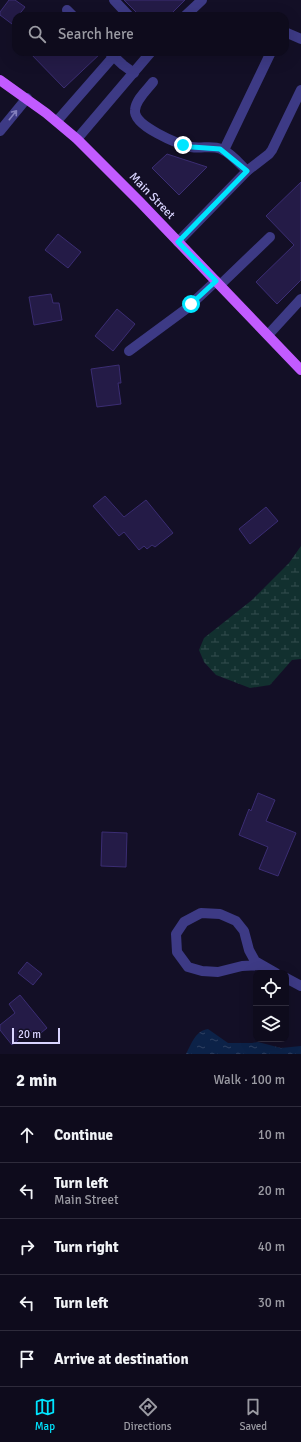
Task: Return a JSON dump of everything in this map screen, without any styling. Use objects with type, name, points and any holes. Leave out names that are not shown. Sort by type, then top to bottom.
[{"type":"main road","name":"Main Street","points":[[2,84],[26,98],[57,121],[77,139],[301,370]]},
{"type":"street","points":[[114,0],[125,12]]},
{"type":"street","points":[[190,12],[202,0]]},
{"type":"street","points":[[289,34],[301,39]]},
{"type":"street","points":[[57,121],[109,56]]},
{"type":"street","points":[[114,56],[134,72]]},
{"type":"street","points":[[77,139],[148,56]]},
{"type":"street","points":[[224,150],[269,56]]},
{"type":"street","points":[[153,82],[140,98],[135,107],[135,115],[141,122],[156,133],[183,145],[224,150],[247,171]]},
{"type":"street","points":[[178,242],[247,171],[269,154],[301,90]]},
{"type":"street","points":[[0,131],[26,98]]},
{"type":"street","points":[[128,351],[186,309],[270,237]]},
{"type":"street","points":[[268,336],[301,300]]},
{"type":"street","points":[[260,965],[242,966],[218,972],[202,971],[188,967],[177,952],[176,934],[184,922],[201,913],[220,914],[236,921],[244,931],[249,950],[255,961],[270,970]]},
{"type":"street","points":[[289,980],[301,986]]},
{"type":"green space","points":[[301,546],[301,659],[292,660],[270,685],[250,688],[216,675],[204,662],[199,650],[204,638],[252,600],[289,563]]},
{"type":"water","points":[[208,1029],[228,1043],[258,1042],[281,1048],[301,1046],[301,1054],[186,1054],[197,1035]]},
{"type":"building","points":[[9,0],[15,0],[25,7],[21,12],[12,12],[12,24],[0,15],[0,12]]},
{"type":"building","points":[[124,0],[185,0],[173,12],[136,12]]},
{"type":"building","points":[[33,56],[98,56],[64,88]]},
{"type":"building","points":[[167,154],[207,167],[179,195],[152,168]]},
{"type":"building","points":[[301,182],[301,280],[277,304],[256,282],[294,245],[266,216]]},
{"type":"building","points":[[58,234],[81,252],[68,268],[45,250]]},
{"type":"building","points":[[51,294],[53,303],[59,303],[62,320],[34,325],[29,297]]},
{"type":"building","points":[[117,309],[135,324],[113,351],[95,336]]},
{"type":"building","points":[[119,365],[121,383],[118,383],[121,404],[97,407],[91,369]]},
{"type":"building","points":[[105,496],[124,517],[146,500],[173,533],[155,547],[152,545],[147,549],[144,546],[139,550],[124,532],[119,536],[93,506]]},
{"type":"building","points":[[266,507],[278,521],[250,544],[239,529]]},
{"type":"building","points":[[258,793],[275,800],[266,821],[296,833],[278,876],[259,869],[268,847],[239,835],[249,809],[251,811]]},
{"type":"building","points":[[102,832],[127,833],[126,867],[101,866]]},
{"type":"building","points":[[27,962],[42,974],[33,985],[18,973]]},
{"type":"building","points":[[20,995],[47,1028],[36,1037],[30,1030],[12,1045],[0,1030],[0,1025],[15,1013],[9,1004]]},
{"type":"route","points":[[183,145],[224,150],[247,171],[178,242],[216,281],[191,304]]}]
